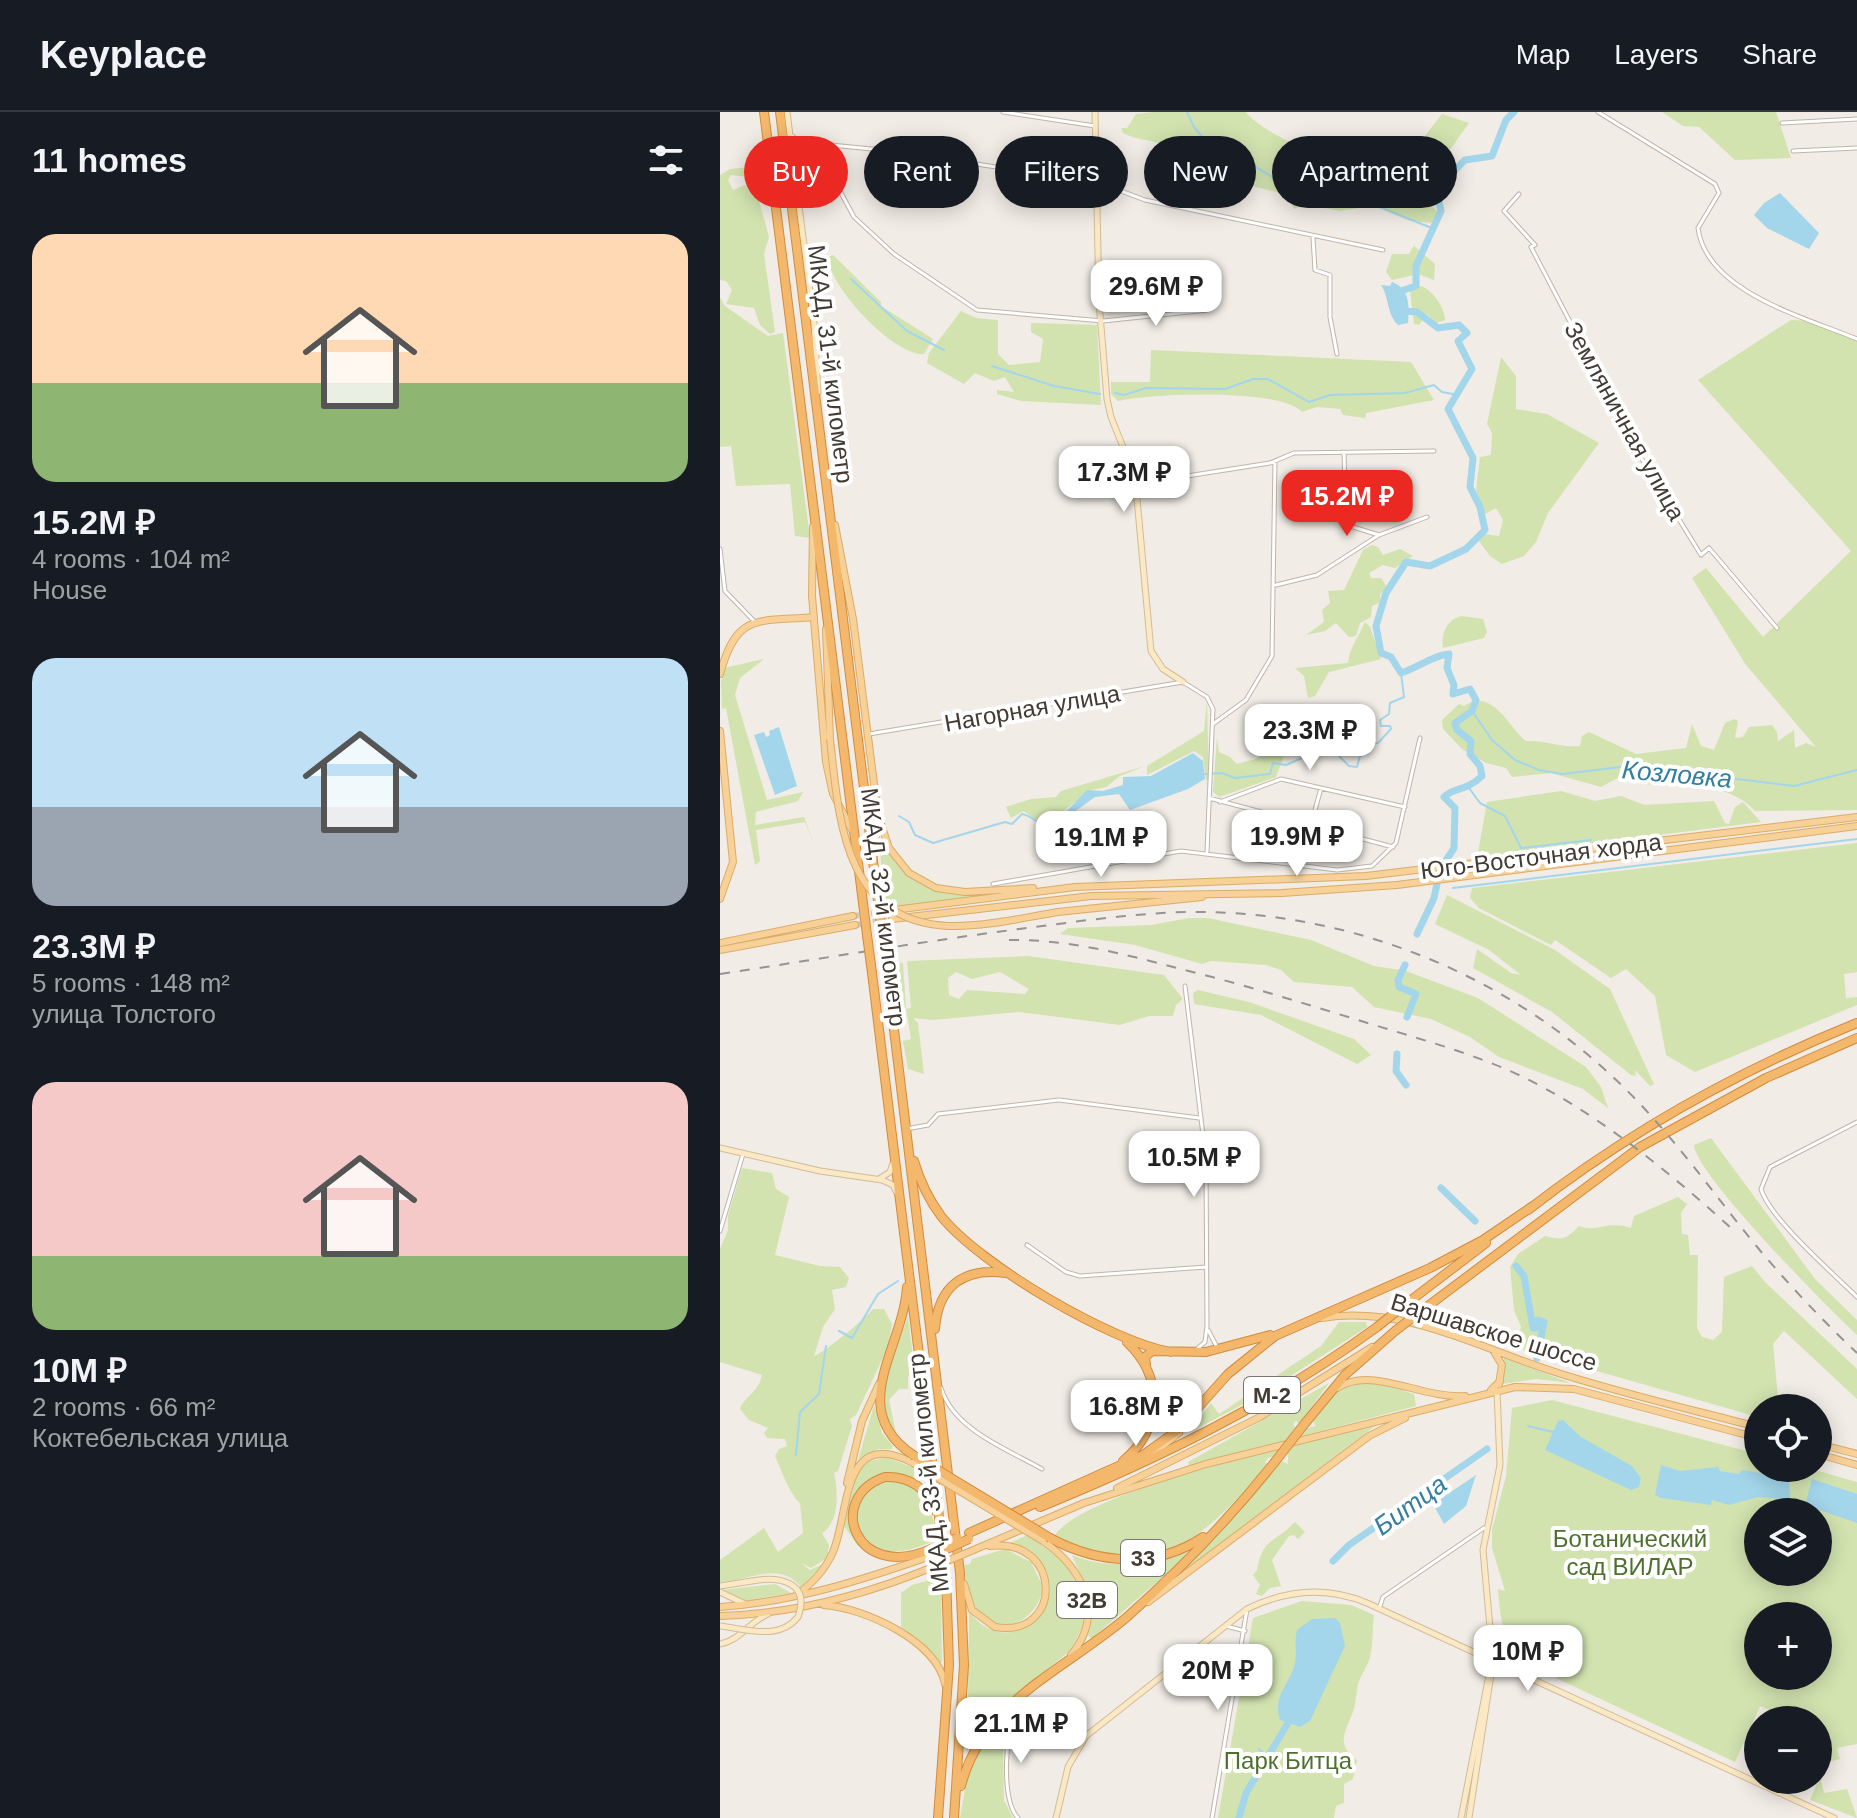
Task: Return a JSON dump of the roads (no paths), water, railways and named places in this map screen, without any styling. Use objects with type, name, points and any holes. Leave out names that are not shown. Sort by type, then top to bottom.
[{"type":"highway","name":"МКАД, 31-й километр","points":[[764,112],[827,618]]},
{"type":"highway","name":"МКАД, 31-й километр","points":[[780,112],[843,620]]},
{"type":"highway","name":"МКАД, 32-й километр","points":[[827,618],[900,1202]]},
{"type":"highway","name":"МКАД, 32-й километр","points":[[843,620],[913,1185]]},
{"type":"highway","name":"М-2","points":[[1107,1476],[1161,1455],[1280,1390],[1377,1327],[1533,1206],[1637,1134],[1730,1081],[1857,1023]]},
{"type":"highway","name":"М-2","points":[[1395,1331],[1625,1157],[1737,1093],[1857,1038]]},
{"type":"highway","points":[[906,1129],[919,1177],[941,1216],[962,1237],[1011,1274],[1123,1338],[1171,1352]]},
{"type":"highway","name":"МКАД, 33-й километр","points":[[913,1185],[959,1553],[964,1643],[954,1818]]},
{"type":"highway","name":"МКАД, 33-й километр","points":[[900,1202],[942,1535],[949,1631],[947,1711],[938,1818]]},
{"type":"highway","points":[[1306,1322],[1430,1268],[1483,1240],[1533,1206]]},
{"type":"highway","points":[[879,1384],[901,1325],[907,1258]]},
{"type":"highway","points":[[936,1367],[935,1324],[947,1292],[961,1278],[977,1271],[1011,1274]]},
{"type":"highway","name":"Варшавское шоссе","points":[[1194,1414],[1238,1365],[1290,1327],[1306,1322]]},
{"type":"highway","points":[[1146,1366],[1148,1353],[1228,1349],[1290,1327]]},
{"type":"highway","name":"33","points":[[1059,1666],[1128,1615],[1228,1516],[1355,1364],[1395,1331]]},
{"type":"highway","points":[[1107,1476],[1136,1449],[1150,1427],[1155,1394],[1146,1366],[1123,1338]]},
{"type":"highway","name":"33","points":[[879,1384],[883,1423],[892,1438],[913,1459],[1046,1539],[1094,1557],[1143,1558],[1193,1544],[1228,1516]]},
{"type":"highway","points":[[1107,1476],[1156,1447],[1194,1414]]},
{"type":"highway","points":[[931,1552],[914,1557],[878,1555],[857,1536],[855,1508],[869,1485],[895,1476],[912,1482],[933,1503],[942,1535]]},
{"type":"highway","name":"Варшавское шоссе","points":[[931,1552],[1107,1476]]},
{"type":"highway","name":"32B","points":[[954,1818],[970,1757],[995,1718],[1059,1666]]},
{"type":"main road","points":[[822,451],[853,619],[878,815],[885,841],[909,873],[930,885],[958,891],[1048,889]]},
{"type":"main road","points":[[814,512],[811,561],[827,772],[833,794],[856,842]]},
{"type":"main road","points":[[720,674],[732,639],[755,622],[814,617]]},
{"type":"main road","points":[[827,618],[825,655],[830,739],[840,826],[848,854],[862,879],[888,905],[918,920],[949,926],[1213,895]]},
{"type":"main road","points":[[720,731],[733,862],[720,899]]},
{"type":"main road","name":"Юго-Восточная хорда","points":[[891,911],[1048,889],[1311,881],[1857,817]]},
{"type":"main road","name":"Юго-Восточная хорда","points":[[892,919],[1060,898],[1213,895],[1397,885],[1857,829]]},
{"type":"main road","points":[[720,943],[853,916]]},
{"type":"main road","points":[[720,950],[855,925]]},
{"type":"main road","name":"Варшавское шоссе","points":[[1306,1322],[1346,1315],[1391,1318],[1573,1378],[1744,1423]]},
{"type":"main road","name":"М-2","points":[[1084,1503],[1260,1417],[1395,1331]]},
{"type":"main road","points":[[1492,1350],[1502,1365],[1497,1391]]},
{"type":"main road","points":[[1320,1404],[1341,1386],[1362,1378],[1438,1397],[1480,1395],[1500,1381]]},
{"type":"main road","points":[[788,1599],[814,1580],[828,1561],[837,1540],[854,1447],[879,1384]]},
{"type":"main road","name":"Варшавское шоссе","points":[[720,1616],[769,1614],[862,1593],[933,1567],[1084,1503],[1206,1464],[1497,1391],[1537,1386],[1574,1389],[1744,1434]]},
{"type":"main road","points":[[1128,1615],[1369,1436],[1428,1409]]},
{"type":"main road","name":"Варшавское шоссе","points":[[1107,1476],[1141,1461],[1171,1441],[1194,1414]]},
{"type":"main road","points":[[1832,1448],[1857,1454]]},
{"type":"main road","points":[[844,1502],[854,1474],[872,1456],[892,1454],[913,1459]]},
{"type":"main road","points":[[1832,1458],[1857,1465]]},
{"type":"main road","name":"32B","points":[[1046,1539],[1071,1564],[1087,1603],[1084,1635],[1059,1666]]},
{"type":"main road","points":[[959,1553],[968,1603],[982,1621],[1010,1629],[1034,1617],[1047,1591],[1045,1575],[1036,1561],[1010,1546],[971,1551]]},
{"type":"main road","name":"Варшавское шоссе","points":[[720,1607],[788,1599],[883,1572],[931,1552]]},
{"type":"main road","points":[[883,1572],[914,1557]]},
{"type":"main road","points":[[817,1604],[847,1608],[877,1619],[928,1654],[942,1672],[947,1711]]},
{"type":"street","points":[[787,112],[790,136]]},
{"type":"street","points":[[1003,112],[1095,126]]},
{"type":"street","points":[[1095,112],[1095,136]]},
{"type":"street","points":[[1598,112],[1715,184],[1719,193],[1698,228],[1713,263],[1772,305],[1857,339]]},
{"type":"street","points":[[1782,123],[1857,119]]},
{"type":"street","points":[[789,131],[794,136]]},
{"type":"street","points":[[848,148],[995,168]]},
{"type":"street","points":[[1793,151],[1857,148]]},
{"type":"street","points":[[1128,194],[1313,238],[1383,250]]},
{"type":"street","name":"Земляничная улица","points":[[1519,194],[1504,211],[1535,245],[1531,247],[1640,456],[1701,555],[1709,548],[1777,628]]},
{"type":"street","points":[[848,206],[854,217],[894,254],[973,308],[1000,314],[1103,321],[1208,310]]},
{"type":"street","points":[[799,208],[814,323],[818,425]]},
{"type":"street","points":[[1097,208],[1099,302],[1108,405],[1136,484],[1150,648],[1163,669],[1209,699],[1213,724],[1207,852]]},
{"type":"street","points":[[1313,238],[1315,270],[1330,275],[1330,317],[1337,354]]},
{"type":"street","points":[[1136,484],[1275,461],[1294,453],[1434,451]]},
{"type":"street","points":[[1344,452],[1346,515],[1353,527],[1379,535]]},
{"type":"street","points":[[1213,724],[1246,700],[1272,656],[1276,585],[1275,461]]},
{"type":"street","points":[[1276,585],[1317,575],[1379,535],[1427,517]]},
{"type":"street","points":[[720,549],[725,591],[755,622]]},
{"type":"street","name":"Нагорная улица","points":[[868,738],[871,733],[880,730],[976,719],[1183,682]]},
{"type":"street","points":[[866,720],[880,730]]},
{"type":"street","points":[[993,884],[1181,851],[1350,870],[1381,861],[1393,847],[1420,738]]},
{"type":"street","points":[[1220,802],[1277,779],[1405,807]]},
{"type":"street","points":[[1300,865],[1321,788]]},
{"type":"street","points":[[1209,798],[1393,847]]},
{"type":"street","points":[[874,871],[878,815]]},
{"type":"street","points":[[1185,986],[1208,1205],[1207,1326],[1204,1344],[1190,1353]]},
{"type":"street","points":[[906,1129],[928,1125],[938,1114],[1059,1100],[1201,1118]]},
{"type":"street","points":[[1857,1122],[1770,1167],[1761,1189],[1763,1198],[1785,1223],[1857,1297]]},
{"type":"street","points":[[720,1148],[820,1171],[875,1179],[893,1185],[900,1202]]},
{"type":"street","points":[[875,1179],[890,1172],[894,1150]]},
{"type":"street","points":[[720,1231],[743,1154]]},
{"type":"street","points":[[1027,1245],[1066,1272],[1080,1276],[1206,1267]]},
{"type":"street","points":[[1207,1326],[1213,1344],[1228,1349]]},
{"type":"street","points":[[936,1367],[944,1397],[956,1414],[973,1429],[1042,1469]]},
{"type":"street","points":[[1469,1818],[1493,1661],[1483,1563],[1484,1528],[1500,1465],[1497,1391]]},
{"type":"street","points":[[1480,1395],[1494,1400],[1498,1411]]},
{"type":"street","points":[[945,1441],[946,1418],[950,1412],[956,1414]]},
{"type":"street","points":[[1118,1467],[1161,1455]]},
{"type":"street","points":[[1379,1609],[1379,1601],[1386,1594],[1484,1528]]},
{"type":"street","points":[[720,1589],[774,1577],[789,1582],[798,1595],[798,1617],[788,1628],[776,1632],[720,1626]]},
{"type":"street","points":[[720,1589],[756,1605]]},
{"type":"street","points":[[1056,1818],[1068,1767],[1086,1736],[1247,1609],[1275,1597],[1313,1591],[1340,1594],[1379,1609],[1834,1818]]},
{"type":"street","points":[[1212,1818],[1247,1609]]},
{"type":"street","points":[[720,1644],[735,1641],[750,1624],[769,1614]]},
{"type":"street","points":[[1222,1626],[1245,1631]]},
{"type":"street","points":[[1461,1818],[1479,1709],[1493,1661]]},
{"type":"street","points":[[1018,1818],[1011,1808],[1008,1792],[1011,1718],[1022,1694]]},
{"type":"street","points":[[995,1718],[1006,1713],[1011,1718]]},
{"type":"water","points":[[1780,193],[1819,233],[1809,249],[1767,228],[1754,215],[1764,203]]},
{"type":"water","points":[[1392,282],[1406,294],[1408,323],[1398,325],[1392,316],[1381,285],[1390,286]]},
{"type":"water","points":[[779,727],[797,786],[775,795],[754,735],[764,732],[766,737],[770,735],[769,731]]},
{"type":"water","points":[[1193,753],[1203,761],[1205,779],[1188,789],[1130,810],[1119,794],[1095,797],[1070,815],[1063,815],[1087,790],[1103,791],[1123,785],[1123,777],[1151,776]]},
{"type":"water","points":[[1563,1420],[1581,1437],[1632,1466],[1641,1478],[1639,1487],[1631,1490],[1545,1450],[1558,1421]]},
{"type":"water","points":[[1661,1465],[1680,1471],[1718,1467],[1720,1471],[1739,1474],[1744,1470],[1744,1482],[1789,1482],[1790,1498],[1744,1498],[1744,1501],[1729,1505],[1712,1500],[1711,1505],[1655,1495]]},
{"type":"water","points":[[1476,1475],[1466,1506],[1444,1524],[1433,1504]]},
{"type":"water","points":[[1811,1482],[1821,1482],[1857,1494],[1857,1523],[1832,1514],[1832,1498],[1807,1498]]},
{"type":"water","points":[[1335,1618],[1340,1623],[1345,1646],[1310,1721],[1300,1727],[1280,1720],[1278,1704],[1295,1663],[1297,1630],[1312,1619]]},
{"type":"waterway","points":[[1187,112],[1194,127],[1210,146],[1230,152],[1283,183],[1331,201],[1370,203],[1434,229]]},
{"type":"waterway","name":"Битца","points":[[1398,292],[1416,286],[1416,266],[1441,211],[1434,180],[1449,176],[1465,160],[1492,156],[1506,120],[1514,112]]},
{"type":"waterway","points":[[851,279],[907,331],[944,350]]},
{"type":"waterway","name":"Битца","points":[[1405,311],[1417,312],[1438,328],[1459,325],[1467,333],[1458,341],[1472,369],[1448,409],[1473,458],[1470,487],[1480,507],[1485,530],[1466,549],[1430,566],[1406,562],[1386,593],[1376,626],[1381,653],[1391,657],[1401,673],[1449,654],[1447,668],[1454,685],[1453,694],[1470,689],[1476,700],[1472,711],[1455,723],[1457,730],[1471,741],[1470,754],[1480,766],[1482,776],[1444,797],[1455,808],[1454,848],[1440,870],[1434,898],[1417,934]]},
{"type":"waterway","points":[[992,366],[1054,386],[1100,394]]},
{"type":"waterway","points":[[1115,393],[1124,395],[1146,388],[1225,389],[1253,379],[1268,379],[1309,402],[1330,395],[1405,393],[1434,385],[1442,392],[1458,395]]},
{"type":"waterway","points":[[1204,774],[1222,773],[1235,778],[1270,774],[1273,763],[1286,765],[1302,758],[1312,761],[1324,747],[1334,751],[1349,766],[1357,767],[1360,756],[1368,753],[1369,744],[1378,743],[1391,729],[1390,726],[1381,726],[1380,720],[1389,714],[1390,703],[1404,697],[1401,673]]},
{"type":"waterway","name":"Козловка","points":[[1472,711],[1492,740],[1515,760],[1539,770],[1562,774],[1629,766],[1794,786],[1857,770]]},
{"type":"waterway","points":[[1469,788],[1480,803],[1505,816],[1521,848],[1591,840]]},
{"type":"waterway","points":[[899,816],[909,822],[915,835],[933,843],[1005,822],[1012,824],[1022,814],[1043,824],[1062,816]]},
{"type":"waterway","points":[[1453,888],[1857,839]]},
{"type":"waterway","name":"Битца","points":[[1405,965],[1398,980],[1399,987],[1416,994],[1407,1017]]},
{"type":"waterway","name":"Битца","points":[[1397,1054],[1396,1071],[1406,1085]]},
{"type":"waterway","name":"Битца","points":[[1441,1188],[1475,1221]]},
{"type":"waterway","name":"Битца","points":[[1516,1266],[1524,1276],[1533,1328],[1536,1328],[1538,1320],[1544,1322],[1537,1358]]},
{"type":"waterway","points":[[839,1331],[852,1338],[878,1294],[898,1281]]},
{"type":"waterway","points":[[796,1455],[800,1412],[819,1394],[826,1346]]},
{"type":"waterway","points":[[1528,1426],[1553,1432]]},
{"type":"waterway","name":"Битца","points":[[1333,1561],[1349,1545],[1487,1449]]},
{"type":"waterway","name":"Битца","points":[[1239,1818],[1246,1793],[1291,1718]]},
{"type":"waterway","points":[[1259,1749],[1267,1757]]},
{"type":"tunnel","points":[[853,916],[891,911]]},
{"type":"tunnel","points":[[855,925],[892,919]]},
{"type":"railway","points":[[720,974],[982,934],[1168,913],[1247,914],[1305,922],[1362,935],[1417,954],[1470,978],[1521,1006],[1569,1039],[1613,1077],[1652,1117],[1770,1262],[1857,1353]]},
{"type":"railway","points":[[1009,940],[1061,943],[1161,964],[1303,1003],[1499,1066],[1576,1106],[1657,1164],[1731,1228]]},
{"type":"park label","name":"Ботанический сад ВИЛАР","points":[[1630,1552]]},
{"type":"park label","name":"Парк Битца","points":[[1288,1760]]}]
